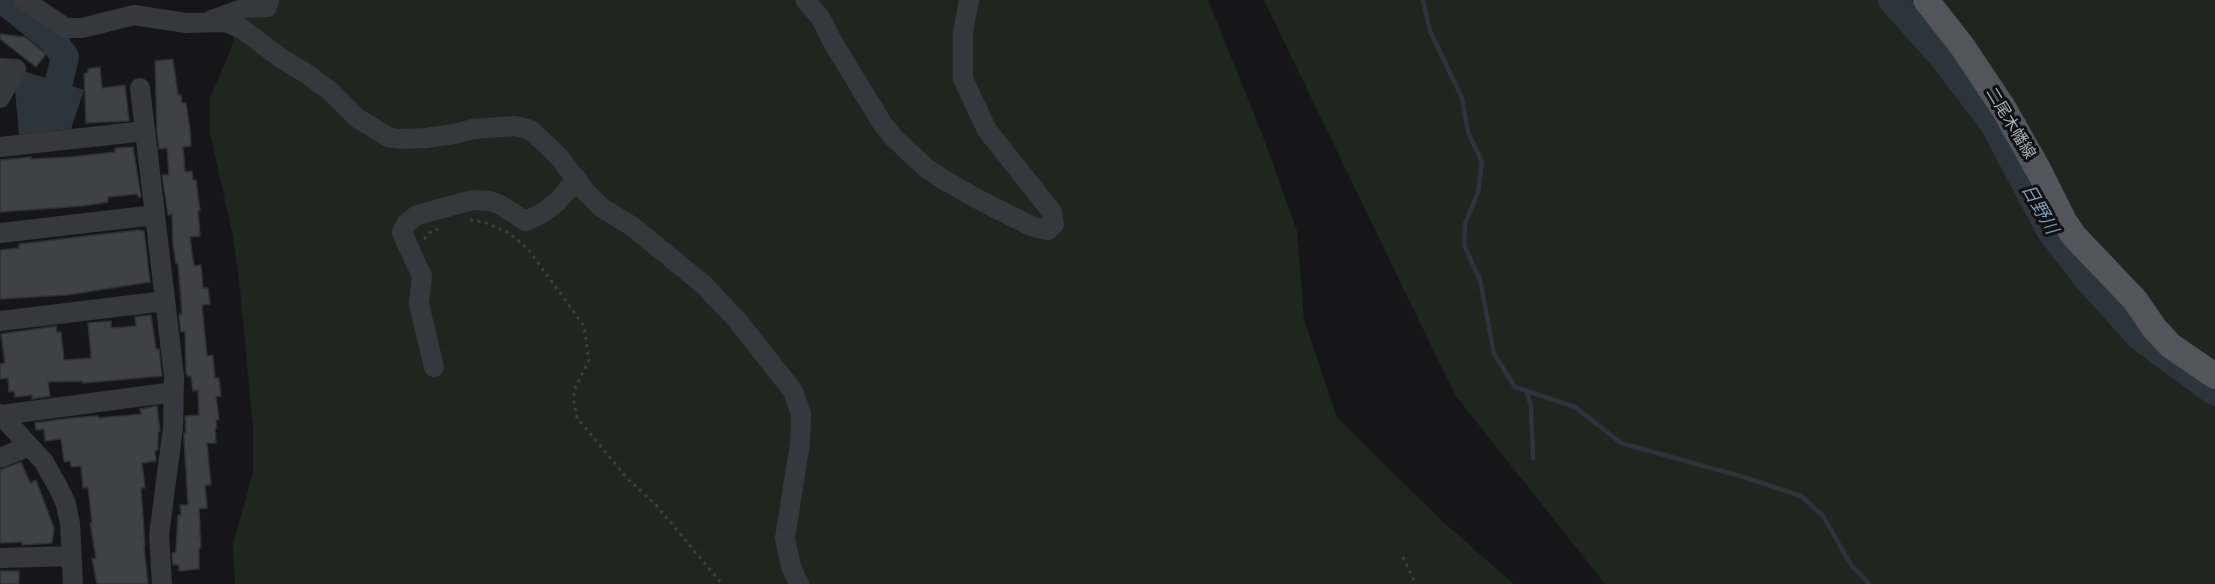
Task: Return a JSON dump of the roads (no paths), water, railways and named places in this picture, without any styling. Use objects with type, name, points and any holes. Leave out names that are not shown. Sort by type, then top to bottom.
[{"type":"main road","name":"二尾木幡線","points":[[1926,0],[1962,46],[2004,109],[2074,236],[2135,300],[2155,329],[2171,346],[2215,376]]},
{"type":"street","points":[[24,0],[66,28],[82,28],[134,15],[186,23],[226,22],[242,29],[330,91],[366,125],[388,137],[426,138],[473,129],[515,126],[531,130],[559,157],[601,207],[633,227],[704,285],[737,320],[793,391],[801,414],[800,443],[785,538],[791,567],[799,584]]},
{"type":"street","points":[[210,21],[245,8],[267,7],[268,0]]},
{"type":"street","points":[[805,0],[820,17],[831,41],[882,123],[894,138],[926,168],[946,181],[1033,227],[1048,230],[1054,224],[1052,212],[987,130],[963,80],[963,32],[969,0]]},
{"type":"street","points":[[0,68],[16,69],[0,98]]},
{"type":"street","points":[[140,88],[174,392],[173,428],[159,535],[162,584]]},
{"type":"street","points":[[0,147],[145,131]]},
{"type":"street","points":[[434,367],[419,304],[422,276],[402,233],[406,224],[417,215],[473,200],[499,204],[525,221],[539,215],[556,203],[577,179]]},
{"type":"street","points":[[0,233],[155,215]]},
{"type":"street","points":[[0,321],[165,301]]},
{"type":"street","points":[[1,414],[174,392]]},
{"type":"street","points":[[1,414],[53,476],[66,504],[70,524],[73,584]]},
{"type":"street","points":[[0,458],[29,446]]},
{"type":"street","points":[[0,558],[71,556]]},
{"type":"waterway","points":[[3,0],[53,40],[65,57],[59,82]]},
{"type":"waterway","points":[[1423,0],[1430,31],[1462,98],[1468,132],[1482,162],[1478,192],[1465,224],[1464,245],[1480,280],[1494,354],[1515,387],[1575,407],[1621,443],[1747,478],[1801,496],[1823,516],[1851,565],[1869,584]]},
{"type":"waterway","name":"日野川","points":[[1892,0],[1941,55],[1992,121],[2050,230],[2086,277],[2140,337],[2215,392]]},
{"type":"waterway","points":[[1527,393],[1531,406],[1533,458]]}]
